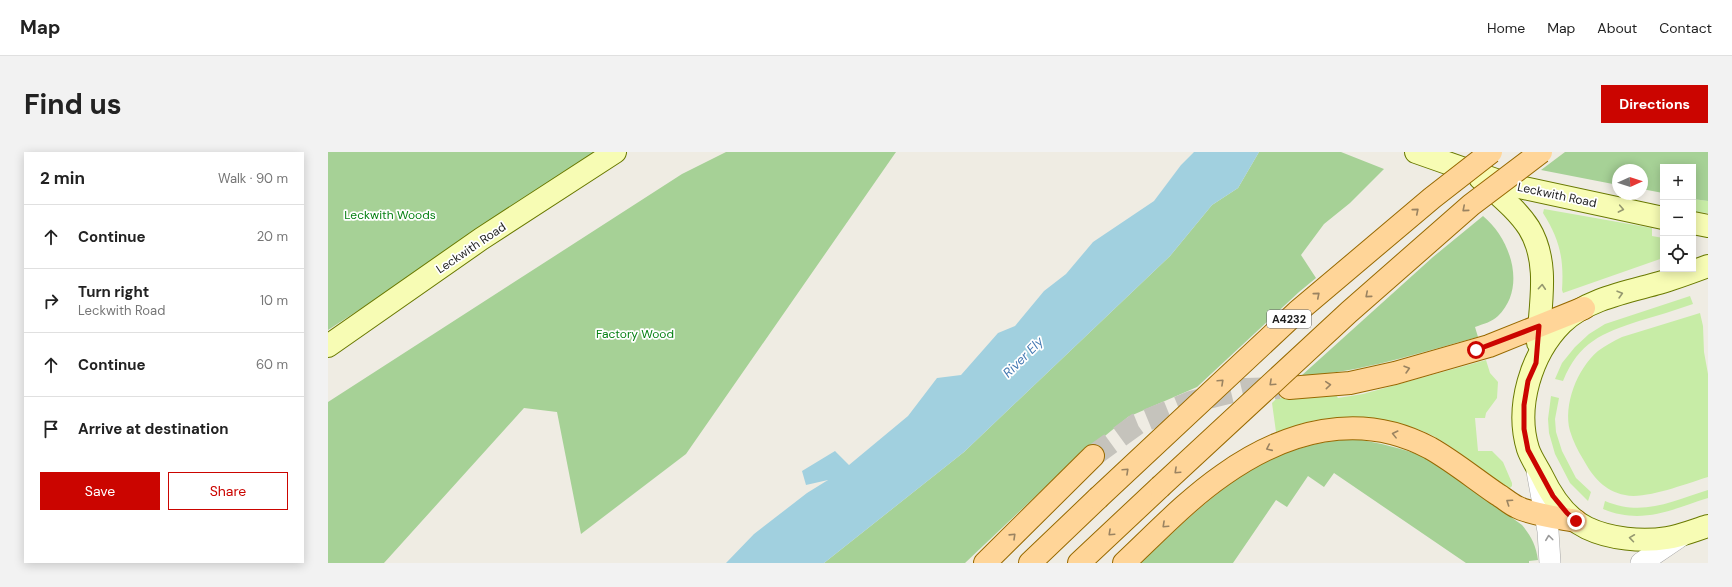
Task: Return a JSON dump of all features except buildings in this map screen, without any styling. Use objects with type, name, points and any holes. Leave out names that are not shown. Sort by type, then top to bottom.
[{"type":"main road","name":"Leckwith Road","points":[[328,346],[481,239],[615,152]]},
{"type":"main road","name":"Leckwith Road","points":[[1416,152],[1450,157],[1475,172],[1525,189],[1660,217]]},
{"type":"main road","name":"A4232","points":[[1030,563],[1297,312],[1432,198],[1491,152]]},
{"type":"main road","name":"A4232","points":[[1079,563],[1349,312],[1471,205],[1541,152]]},
{"type":"main road","name":"Leckwith Road","points":[[1475,172],[1515,211],[1529,228],[1536,244],[1541,262],[1542,279],[1536,363]]},
{"type":"main road","points":[[1696,224],[1708,226]]},
{"type":"main road","points":[[1289,388],[1350,383],[1395,373],[1489,346],[1613,296],[1708,266]]},
{"type":"main road","points":[[1584,308],[1563,322],[1551,336],[1528,381],[1524,405],[1524,429],[1528,450],[1553,496],[1567,513],[1576,521],[1588,528],[1602,533],[1643,540],[1668,538],[1708,526]]},
{"type":"main road","points":[[1124,563],[1200,494],[1245,460],[1267,448],[1308,434],[1342,428],[1376,430],[1414,440],[1440,454],[1517,507],[1576,521]]},
{"type":"main road","points":[[985,563],[1093,456]]},
{"type":"street","points":[[1535,462],[1549,536],[1550,563]]},
{"type":"street","points":[[1641,563],[1684,534]]},
{"type":"green space","name":"Leckwith Woods","points":[[328,152],[601,152],[328,330]]},
{"type":"green space","name":"Factory Wood","points":[[726,152],[896,152],[686,454],[581,534],[557,412],[524,408],[384,563],[328,563],[328,402],[682,174]]},
{"type":"green space","points":[[1259,152],[1341,152],[1384,169],[1350,203],[1324,224],[1301,255],[1316,278],[1197,387],[1128,417],[1061,472],[965,563],[824,563],[964,452],[1170,256],[1212,205],[1238,188]]},
{"type":"green space","points":[[1565,152],[1708,152],[1708,201],[1696,199],[1696,164],[1660,164],[1660,192],[1648,190],[1648,164],[1612,164],[1612,184],[1541,170]]},
{"type":"green space","points":[[1696,199],[1708,201],[1708,213],[1696,212]]},
{"type":"green space","points":[[1544,209],[1652,228],[1652,236],[1660,237],[1660,259],[1563,293],[1560,250],[1549,223],[1543,213]]},
{"type":"green space","points":[[1483,216],[1493,226],[1508,250],[1512,264],[1513,278],[1512,292],[1507,305],[1496,318],[1475,327],[1478,337],[1368,366],[1324,374],[1301,376],[1433,257]]},
{"type":"green space","points":[[1690,296],[1693,304],[1626,325],[1593,341],[1576,357],[1563,381],[1555,379],[1562,363],[1575,347],[1589,334],[1605,324]]},
{"type":"green space","points":[[1700,313],[1703,326],[1704,352],[1708,374],[1708,477],[1644,495],[1625,495],[1605,487],[1587,466],[1577,449],[1570,431],[1568,410],[1570,399],[1578,377],[1590,359],[1598,351],[1615,340]]},
{"type":"green space","points":[[1486,360],[1490,373],[1498,382],[1497,398],[1486,413],[1485,418],[1475,418],[1478,451],[1492,451],[1503,462],[1512,483],[1510,488],[1442,441],[1429,434],[1398,423],[1365,418],[1332,418],[1307,422],[1276,432],[1272,403],[1277,398],[1336,395],[1338,398],[1363,394]]},
{"type":"green space","points":[[1551,396],[1559,398],[1555,419],[1556,432],[1562,451],[1576,478],[1591,492],[1588,501],[1570,483],[1555,454],[1549,433],[1548,419]]},
{"type":"green space","points":[[1356,439],[1408,451],[1424,457],[1450,472],[1522,525],[1533,541],[1538,560],[1529,561],[1529,563],[1466,563],[1334,473],[1324,487],[1308,476],[1287,507],[1276,500],[1233,563],[1140,563],[1212,498],[1237,479],[1263,464],[1290,451],[1321,443]]},
{"type":"green space","points":[[1708,490],[1708,498],[1656,514],[1631,516],[1617,514],[1603,509],[1605,501],[1619,506],[1632,508],[1657,506]]},
{"type":"water","name":"River Ely","points":[[1194,152],[1259,152],[1238,188],[1212,205],[1170,256],[964,452],[824,563],[726,563],[754,534],[807,493],[828,480],[806,485],[802,471],[835,451],[849,465],[908,416],[937,378],[961,375],[998,333],[1015,326],[1044,291],[1066,274],[1093,242],[1154,201],[1181,165]]},
{"type":"tunnel","points":[[1093,456],[1137,424],[1191,402],[1245,389],[1280,388]]},
{"type":"route","points":[[1476,350],[1539,326],[1536,363],[1528,381],[1525,395],[1524,429],[1528,450],[1546,485],[1567,513],[1576,521]]}]
